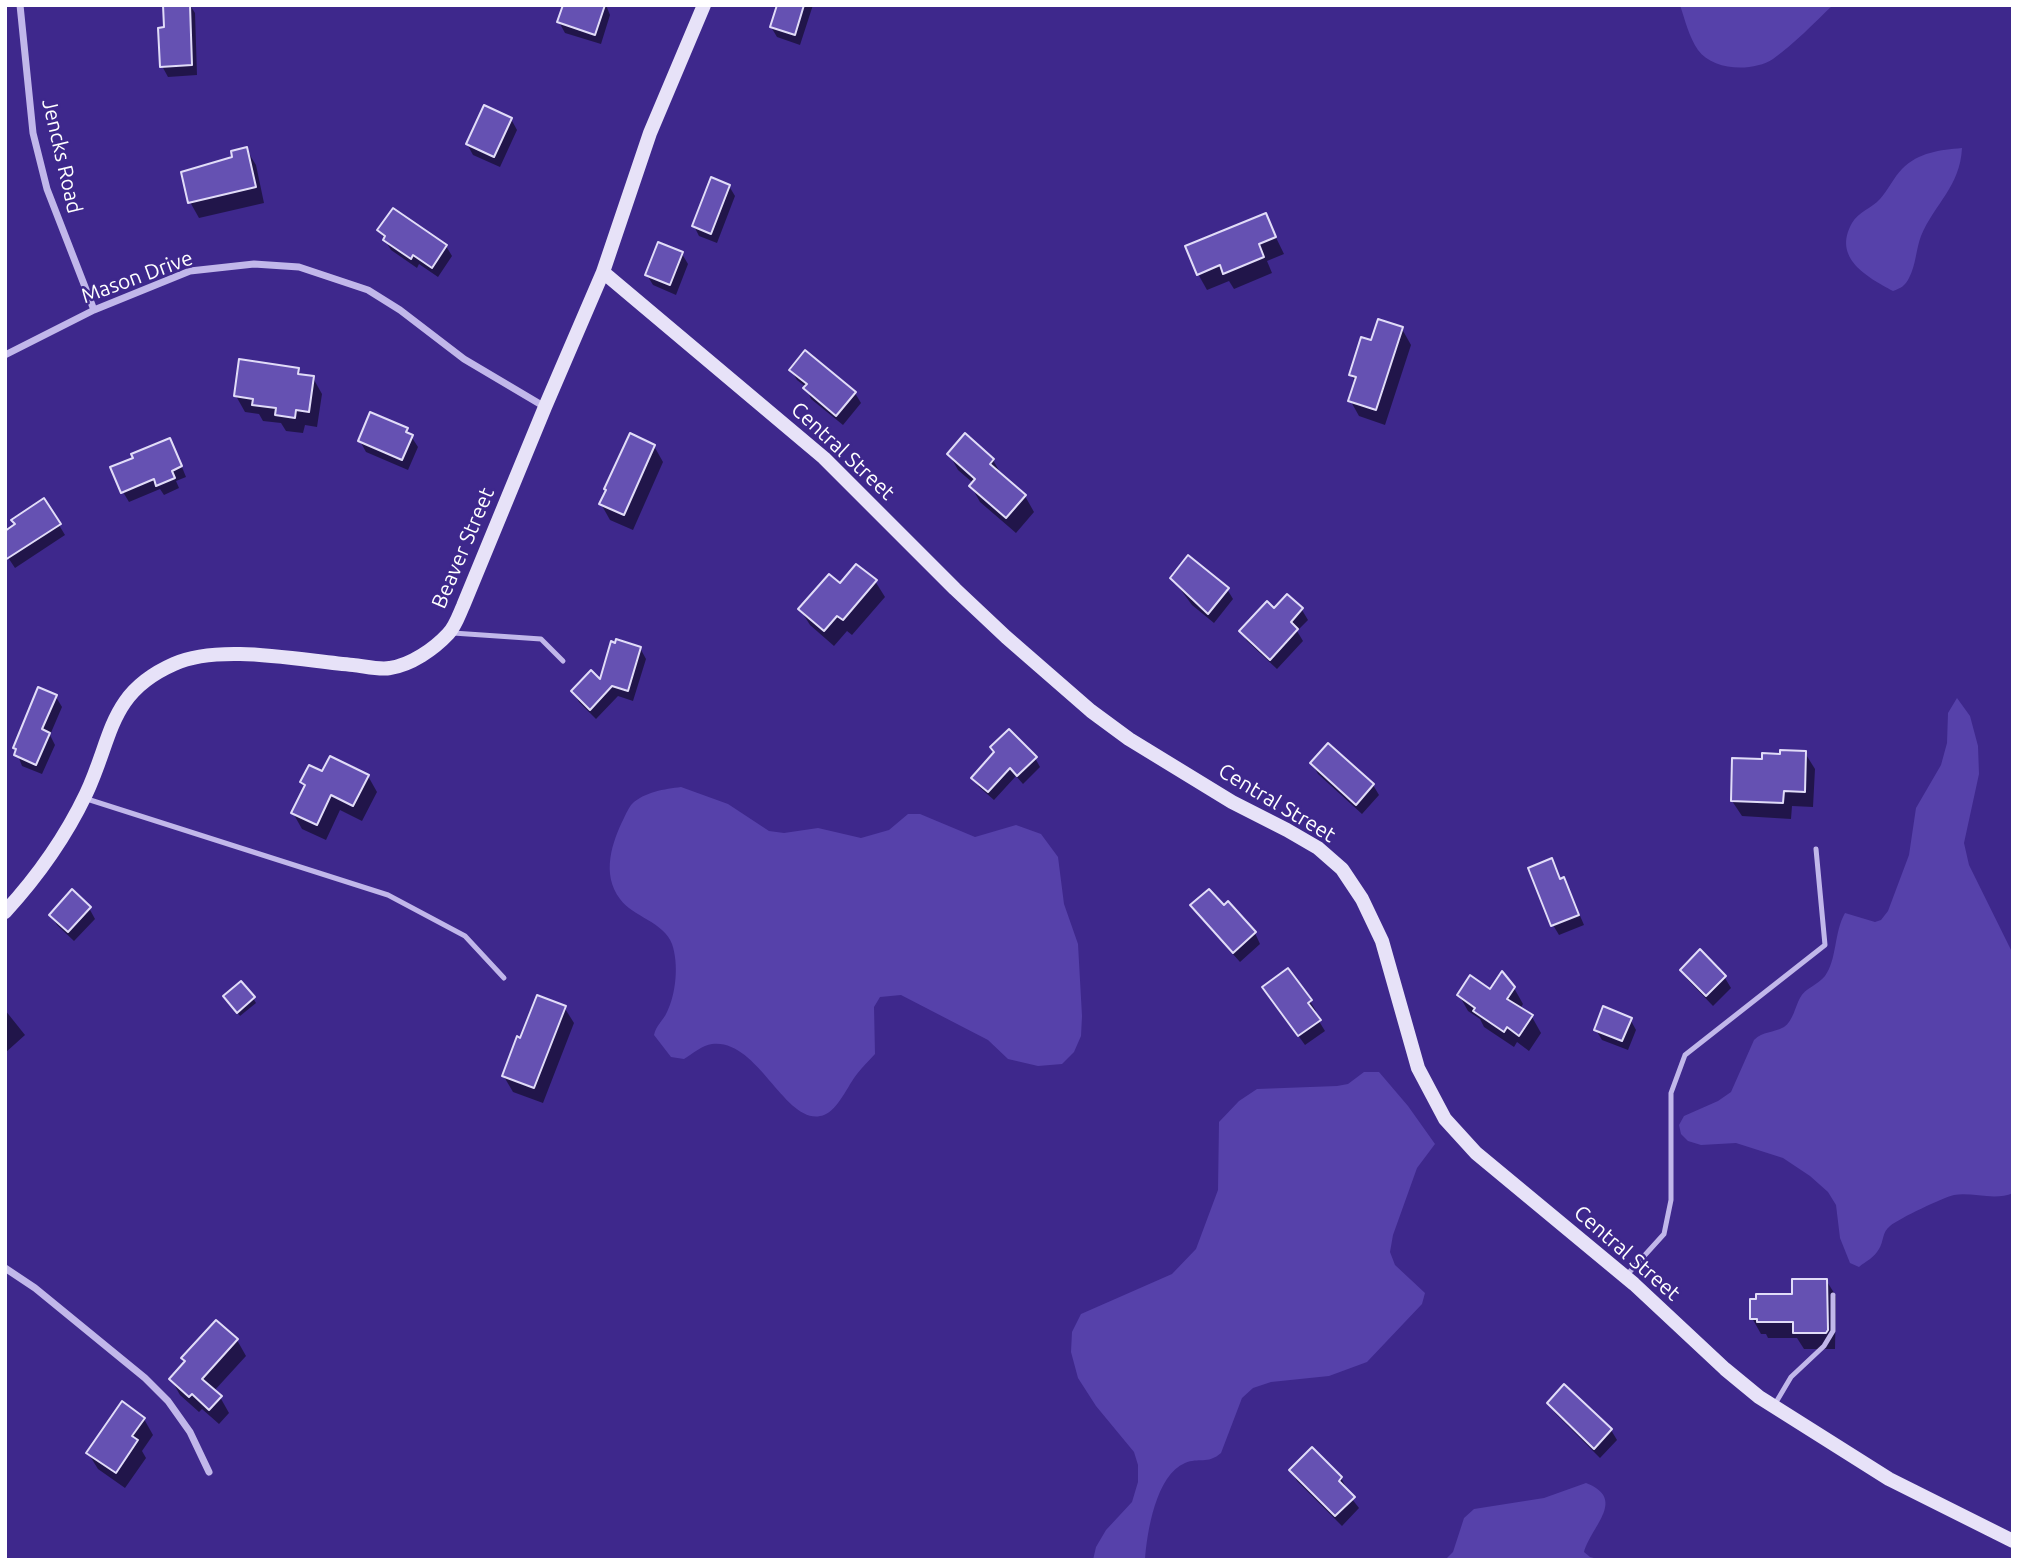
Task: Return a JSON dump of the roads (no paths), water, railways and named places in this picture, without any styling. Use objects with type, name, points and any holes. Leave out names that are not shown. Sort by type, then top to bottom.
[{"type":"street","name":"Jencks Road","points":[[20,5],[33,133],[41,167],[64,238],[94,310]]},
{"type":"street","name":"Beaver Street","points":[[5,912],[48,860],[84,798],[114,719],[131,691],[176,663],[225,655],[254,655],[388,669],[412,661],[450,632],[603,272],[650,133],[704,5]]},
{"type":"street","name":"Mason Drive","points":[[5,355],[94,310],[190,271],[254,264],[299,267],[368,290],[400,310],[464,359],[545,407]]},
{"type":"street","name":"Central Street","points":[[603,272],[824,458],[1006,638],[1091,711],[1232,802],[1318,848],[1342,869],[1362,899],[1382,942],[1418,1068],[1445,1119],[1476,1153],[1625,1277],[1725,1369],[1774,1406],[1889,1479],[2013,1541]]},
{"type":"street","points":[[5,1268],[35,1288],[145,1378],[168,1401],[190,1432],[209,1472]]},
{"type":"lane","points":[[450,632],[541,639],[562,661]]},
{"type":"lane","points":[[84,798],[388,895],[465,936],[504,978]]},
{"type":"lane","points":[[1625,1277],[1664,1234],[1671,1200],[1671,1093],[1685,1055],[1825,945],[1816,849]]},
{"type":"lane","points":[[1774,1406],[1791,1377],[1824,1346],[1833,1331],[1833,1295]]}]
